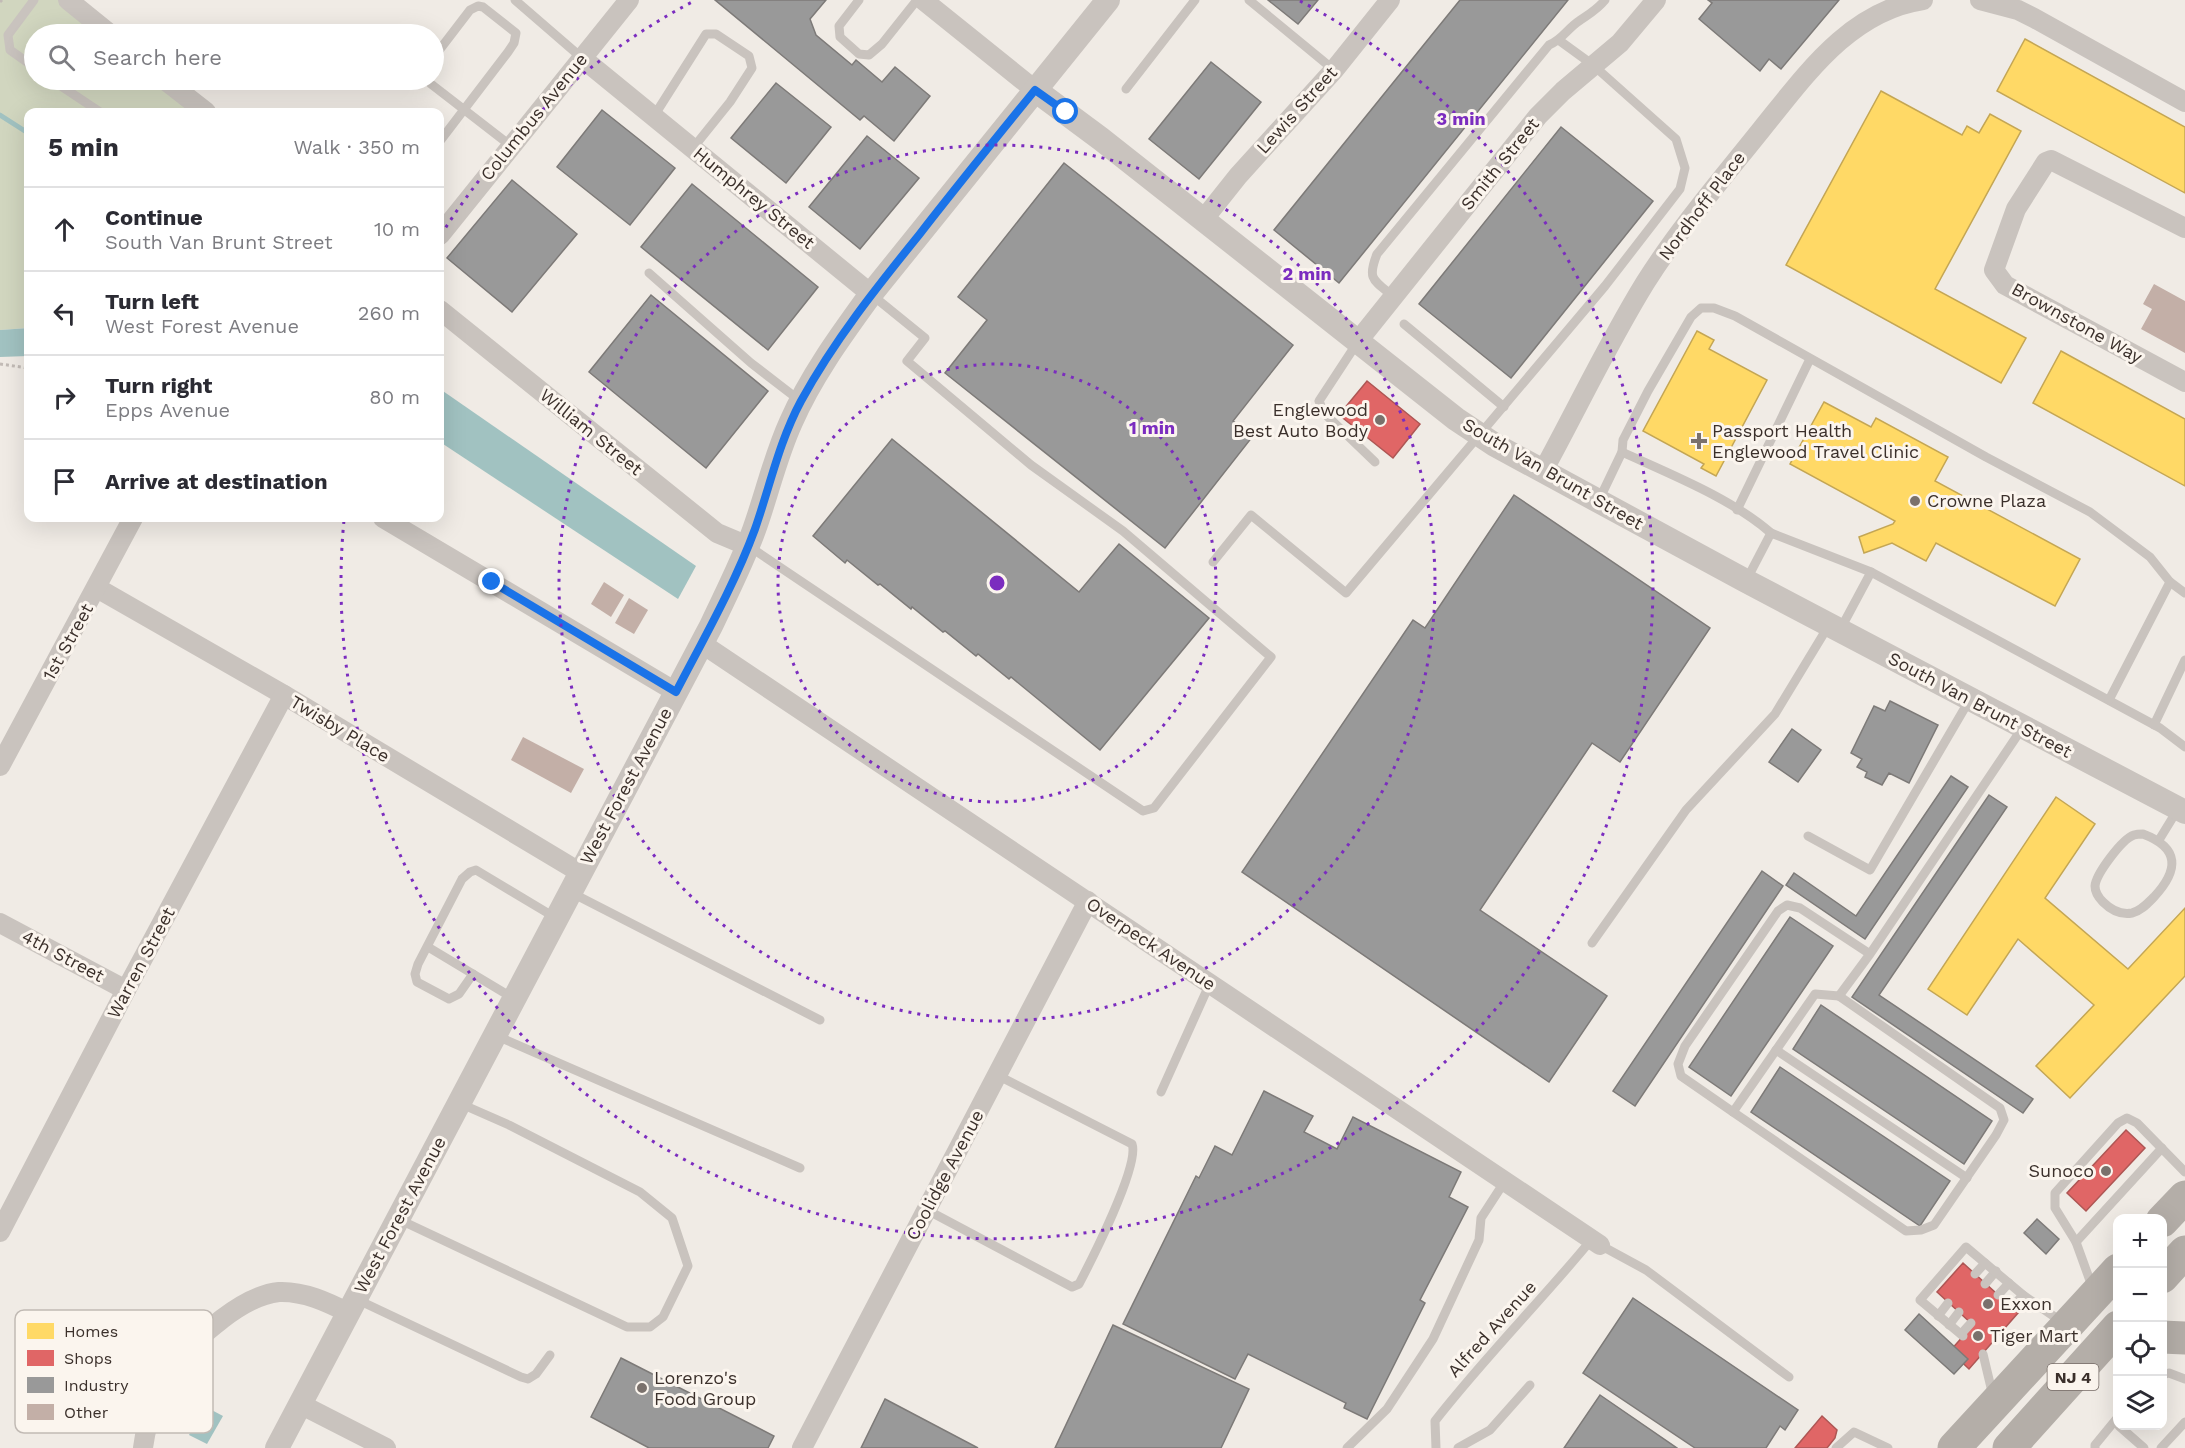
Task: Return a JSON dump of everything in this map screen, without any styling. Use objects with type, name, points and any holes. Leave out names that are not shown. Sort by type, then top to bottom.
[{"type":"highway","points":[[2167,1217],[2185,1197]]},
{"type":"highway","points":[[2167,1272],[2185,1252]]},
{"type":"highway","name":"NJ 4","points":[[1954,1448],[2113,1275]]},
{"type":"highway","name":"NJ 4","points":[[2019,1437],[2113,1333]]},
{"type":"highway","points":[[2167,1337],[2185,1338]]},
{"type":"highway","points":[[2019,1437],[2092,1386],[2113,1366]]},
{"type":"street","points":[[68,0],[98,24]]},
{"type":"street","name":"Columbus Avenue","points":[[444,230],[629,0]]},
{"type":"street","name":"South Van Brunt Street","points":[[923,0],[1437,405],[1480,435],[1598,502],[2181,811]]},
{"type":"street","name":"West Forest Avenue","points":[[277,1448],[706,634],[739,568],[777,456],[801,402],[836,344],[871,294],[1108,0]]},
{"type":"street","name":"Lewis Street","points":[[1203,220],[1238,176],[1334,70],[1390,0]]},
{"type":"street","name":"Smith Street","points":[[1358,341],[1539,116],[1563,91],[1620,43],[1656,0]]},
{"type":"street","name":"Nordhoff Place","points":[[1543,471],[1631,308],[1684,225],[1812,67],[1836,43],[1863,22],[1890,8],[1923,0]]},
{"type":"street","points":[[1980,0],[2026,14],[2185,102]]},
{"type":"street","name":"Humphrey Street","points":[[582,58],[871,294]]},
{"type":"street","points":[[178,90],[201,108]]},
{"type":"street","name":"Brownstone Way","points":[[2185,228],[2051,160],[2046,162],[2016,209],[1994,270],[2006,285],[2185,381]]},
{"type":"street","name":"William Street","points":[[444,313],[717,532],[748,546]]},
{"type":"street","name":"1st Street","points":[[0,766],[132,522]]},
{"type":"street","points":[[390,522],[676,692]]},
{"type":"street","name":"Twisby Place","points":[[97,588],[284,695],[575,882]]},
{"type":"street","name":"Overpeck Avenue","points":[[706,634],[1088,901],[1596,1242]]},
{"type":"street","name":"Warren Street","points":[[0,1232],[284,695]]},
{"type":"street","name":"Coolidge Avenue","points":[[802,1448],[1088,901]]},
{"type":"street","name":"4th Street","points":[[0,923],[126,990]]},
{"type":"street","points":[[213,1327],[236,1309],[255,1298],[276,1293],[308,1295],[352,1306]]},
{"type":"street","points":[[300,1404],[386,1448]]},
{"type":"street","points":[[143,1448],[147,1433]]},
{"type":"lane","points":[[24,60],[10,50],[8,35],[34,0]]},
{"type":"lane","points":[[515,0],[582,58]]},
{"type":"lane","points":[[859,0],[839,26],[840,37],[859,54],[869,55],[882,44],[917,0]]},
{"type":"lane","points":[[1126,88],[1195,0]]},
{"type":"lane","points":[[1249,0],[1334,70]]},
{"type":"lane","points":[[1393,296],[1374,281],[1371,269],[1377,254],[1549,45],[1560,40],[1577,22],[1596,11],[1605,0]]},
{"type":"lane","points":[[444,44],[470,10],[478,6],[483,7],[516,33],[514,43],[508,52],[444,136]]},
{"type":"lane","points":[[654,116],[706,34],[716,34],[749,57],[752,68],[730,102],[693,148]]},
{"type":"lane","points":[[1213,562],[1251,515],[1346,592],[1605,286],[1680,189],[1685,168],[1676,139],[1593,65],[1560,40]]},
{"type":"lane","points":[[67,90],[94,108]]},
{"type":"lane","points":[[439,90],[511,146]]},
{"type":"lane","points":[[649,273],[751,363],[801,402]]},
{"type":"lane","name":"Humphrey Street","points":[[748,546],[1143,811],[1154,807],[1271,657],[1124,531],[1031,465],[907,361],[925,338],[871,294]]},
{"type":"lane","points":[[1598,502],[1622,452],[1623,440],[1648,391],[1691,317],[1701,308],[1714,308],[1735,316],[2090,512],[2150,557],[2170,582],[2185,593]]},
{"type":"lane","points":[[1404,324],[1504,407]]},
{"type":"lane","points":[[1358,341],[1319,401],[1324,413],[1375,462]]},
{"type":"lane","points":[[1737,510],[1810,359]]},
{"type":"lane","points":[[1622,452],[1698,488],[1758,522],[1771,533],[1871,572],[2154,725],[2185,747]]},
{"type":"lane","points":[[1746,581],[1771,533]]},
{"type":"lane","points":[[1592,943],[1686,810],[1775,714],[1871,572]]},
{"type":"lane","points":[[2109,700],[2170,582]]},
{"type":"lane","points":[[2154,725],[2185,660]]},
{"type":"lane","points":[[1808,836],[1870,870],[1970,699]]},
{"type":"lane","points":[[1839,996],[2024,727]]},
{"type":"lane","points":[[2159,840],[2181,811]]},
{"type":"lane","points":[[2143,834],[2159,840],[2172,857],[2173,866],[2159,891],[2145,906],[2134,913],[2112,910],[2101,900],[2095,890],[2101,871],[2126,841],[2134,835],[2143,834]]},
{"type":"lane","points":[[473,974],[459,994],[449,999],[417,982],[415,974],[462,879],[470,872],[476,870],[556,918]]},
{"type":"lane","points":[[575,882],[820,1020]]},
{"type":"lane","points":[[1734,1112],[1815,994],[1839,996],[2000,1108],[2004,1120],[1934,1225],[1921,1230],[1906,1231],[1681,1076],[1678,1064],[1685,1046],[1779,911],[1788,905],[1800,908],[1870,954]]},
{"type":"lane","points":[[428,947],[514,999]]},
{"type":"lane","points":[[1161,1092],[1210,983]]},
{"type":"lane","points":[[495,1035],[800,1168]]},
{"type":"lane","points":[[1776,1050],[1967,1178]]},
{"type":"lane","points":[[927,1210],[1072,1287],[1079,1284],[1108,1228],[1134,1149],[1132,1144],[997,1075]]},
{"type":"lane","points":[[398,1219],[627,1327],[650,1327],[663,1317],[688,1266],[672,1218],[640,1192],[509,1125],[459,1103]]},
{"type":"lane","points":[[2095,1294],[2076,1242],[2055,1208],[2055,1193],[2118,1123],[2127,1118],[2137,1123],[2185,1172]]},
{"type":"lane","points":[[2076,1242],[2162,1148]]},
{"type":"lane","points":[[1347,1448],[1387,1409],[1433,1339],[1479,1240],[1481,1218],[1505,1181]]},
{"type":"lane","points":[[1596,1242],[1646,1270],[1789,1377]]},
{"type":"lane","name":"Alfred Avenue","points":[[1436,1448],[1435,1421],[1466,1381],[1596,1242]]},
{"type":"lane","points":[[1971,1323],[1962,1335],[1920,1300],[1966,1247],[2066,1326]]},
{"type":"lane","points":[[1975,1274],[1985,1263]]},
{"type":"lane","points":[[1985,1284],[1996,1271]]},
{"type":"lane","points":[[1998,1295],[2009,1283]]},
{"type":"lane","points":[[2012,1307],[2023,1294]]},
{"type":"lane","points":[[1938,1316],[1948,1303]]},
{"type":"lane","points":[[352,1306],[528,1379],[536,1374],[550,1355]]},
{"type":"lane","points":[[1949,1325],[1959,1312]]},
{"type":"lane","points":[[1983,1354],[1990,1408]]},
{"type":"lane","points":[[2167,1374],[2185,1378]]},
{"type":"lane","points":[[1458,1448],[1490,1430],[1530,1386]]},
{"type":"lane","points":[[2161,1448],[2185,1422]]},
{"type":"lane","points":[[2095,1448],[2106,1430],[2113,1425]]},
{"type":"lane","points":[[2125,1430],[2144,1448]]},
{"type":"lane","points":[[1836,1448],[1854,1432],[1888,1448]]},
{"type":"path","points":[[0,364],[24,367]]},
{"type":"green space","points":[[0,0],[66,0],[96,24],[24,24],[24,90],[174,90],[197,108],[24,108],[24,328],[0,330]]},
{"type":"water","points":[[24,328],[24,356],[0,357],[0,330]]},
{"type":"water","points":[[444,392],[696,566],[678,599],[444,445]]},
{"type":"water","points":[[213,1411],[223,1416],[207,1444],[189,1435],[190,1433],[213,1433]]},
{"type":"building: Homes","points":[[2025,39],[2185,127],[2185,193],[1997,91]]},
{"type":"building: Homes","points":[[1881,91],[1962,135],[1967,126],[1979,133],[1990,114],[2021,131],[1935,289],[2026,338],[2001,383],[1786,265]]},
{"type":"building: Homes","points":[[1697,331],[1714,340],[1709,349],[1767,380],[1716,476],[1701,468],[1704,464],[1643,431]]},
{"type":"building: Homes","points":[[2061,351],[2185,419],[2185,486],[2033,403]]},
{"type":"building: Homes","name":"Crowne Plaza","points":[[1824,402],[1871,427],[1876,418],[1948,457],[1935,481],[2080,559],[2055,606],[1936,543],[1926,561],[1892,543],[1864,553],[1859,537],[1893,524],[1895,521],[1790,464]]},
{"type":"building: Homes","points":[[2056,797],[2095,824],[2045,898],[2128,969],[2185,908],[2185,976],[2070,1098],[2036,1066],[2094,1005],[2018,939],[1967,1015],[1928,989]]},
{"type":"building: Shops","name":"Englewood Best Auto Body","points":[[1367,381],[1420,424],[1393,458],[1339,415]]},
{"type":"building: Shops","name":"Sunoco","points":[[2126,1130],[2145,1148],[2086,1211],[2067,1193]]},
{"type":"building: Shops","points":[[1963,1263],[2018,1313],[1969,1369],[1950,1351],[1973,1325],[1937,1292]]},
{"type":"building: Shops","points":[[1822,1416],[1837,1430],[1835,1438],[1827,1448],[1795,1448]]},
{"type":"building: Industry","points":[[715,0],[826,0],[810,19],[816,35],[852,65],[856,60],[882,82],[895,67],[930,96],[894,141],[864,116],[860,120]]},
{"type":"building: Industry","points":[[1268,0],[1318,0],[1298,24]]},
{"type":"building: Industry","points":[[1460,0],[1568,0],[1339,283],[1274,230]]},
{"type":"building: Industry","points":[[1708,0],[1839,0],[1781,69],[1769,59],[1760,71],[1699,19],[1712,3]]},
{"type":"building: Industry","points":[[1211,62],[1261,102],[1199,179],[1149,139]]},
{"type":"building: Industry","points":[[776,83],[831,127],[786,183],[731,138]]},
{"type":"building: Industry","points":[[602,110],[675,168],[630,225],[557,167]]},
{"type":"building: Industry","points":[[1561,127],[1653,201],[1511,378],[1419,304]]},
{"type":"building: Industry","points":[[867,136],[919,178],[860,249],[809,207]]},
{"type":"building: Industry","points":[[1064,163],[1293,345],[1233,421],[1253,436],[1165,548],[945,373],[987,320],[958,297]]},
{"type":"building: Industry","points":[[512,180],[577,234],[512,312],[447,258]]},
{"type":"building: Industry","points":[[692,184],[818,287],[768,350],[641,247]]},
{"type":"building: Industry","points":[[651,295],[768,391],[706,468],[589,372]]},
{"type":"building: Industry","points":[[892,439],[1079,592],[1119,544],[1209,618],[1100,750],[1011,677],[1009,679],[978,654],[976,656],[847,560],[845,563],[813,536]]},
{"type":"building: Industry","points":[[1514,495],[1710,628],[1620,762],[1592,743],[1480,910],[1607,996],[1549,1082],[1242,872],[1413,620],[1425,628]]},
{"type":"building: Industry","points":[[1890,701],[1938,725],[1909,783],[1889,773],[1882,785],[1865,777],[1867,772],[1857,767],[1862,759],[1851,753],[1874,706],[1885,711]]},
{"type":"building: Industry","points":[[1792,729],[1821,750],[1798,782],[1769,762]]},
{"type":"building: Industry","points":[[1951,776],[1968,787],[1865,939],[1786,885],[1794,873],[1856,916]]},
{"type":"building: Industry","points":[[1989,795],[2007,807],[1879,995],[2033,1099],[2023,1113],[1852,997]]},
{"type":"building: Industry","points":[[1762,871],[1783,886],[1635,1106],[1613,1091]]},
{"type":"building: Industry","points":[[1790,917],[1833,946],[1731,1096],[1689,1067]]},
{"type":"building: Industry","points":[[1821,1005],[1992,1121],[1964,1164],[1793,1049]]},
{"type":"building: Industry","points":[[1780,1067],[1950,1181],[1920,1226],[1751,1112]]},
{"type":"building: Industry","points":[[1264,1091],[1313,1116],[1304,1132],[1337,1149],[1353,1117],[1461,1172],[1449,1197],[1468,1207],[1420,1300],[1425,1303],[1367,1419],[1344,1408],[1346,1403],[1248,1354],[1235,1379],[1123,1324],[1196,1176],[1199,1178],[1215,1146],[1232,1155]]},
{"type":"building: Industry","points":[[2037,1219],[2059,1239],[2046,1254],[2024,1233]]},
{"type":"building: Industry","points":[[1633,1298],[1798,1410],[1785,1430],[1780,1426],[1766,1448],[1695,1448],[1583,1373]]},
{"type":"building: Industry","points":[[1919,1314],[1968,1359],[1954,1374],[1905,1330]]},
{"type":"building: Industry","points":[[1113,1325],[1249,1389],[1221,1448],[1055,1448]]},
{"type":"building: Industry","name":"Lorenzo's Food Group","points":[[621,1358],[774,1436],[768,1448],[649,1448],[591,1417]]},
{"type":"building: Industry","points":[[1600,1395],[1677,1448],[1564,1448]]},
{"type":"building: Industry","points":[[885,1399],[978,1448],[861,1448]]},
{"type":"building: Other","points":[[2154,284],[2185,301],[2185,353],[2141,329],[2152,309],[2143,304]]},
{"type":"building: Other","points":[[604,582],[624,595],[611,617],[591,604]]},
{"type":"building: Other","points":[[629,598],[648,610],[634,634],[615,623]]},
{"type":"building: Other","points":[[523,737],[584,769],[571,793],[511,760]]},
{"type":"waterway","points":[[0,115],[24,130]]},
{"type":"place","name":"Englewood Best Auto Body","points":[[1380,420]]},
{"type":"place","name":"Passport Health Englewood Travel Clinic","points":[[1699,441]]},
{"type":"place","name":"Crowne Plaza","points":[[1915,501]]},
{"type":"place","name":"Sunoco","points":[[2106,1171]]},
{"type":"place","name":"Exxon","points":[[1988,1304]]},
{"type":"place","name":"Tiger Mart","points":[[1978,1336]]},
{"type":"place","name":"Lorenzo's Food Group","points":[[642,1388]]},
{"type":"route","points":[[492,582],[676,692],[739,568],[755,529],[770,475],[792,419],[845,330],[871,294],[1035,90],[1066,112]]}]
